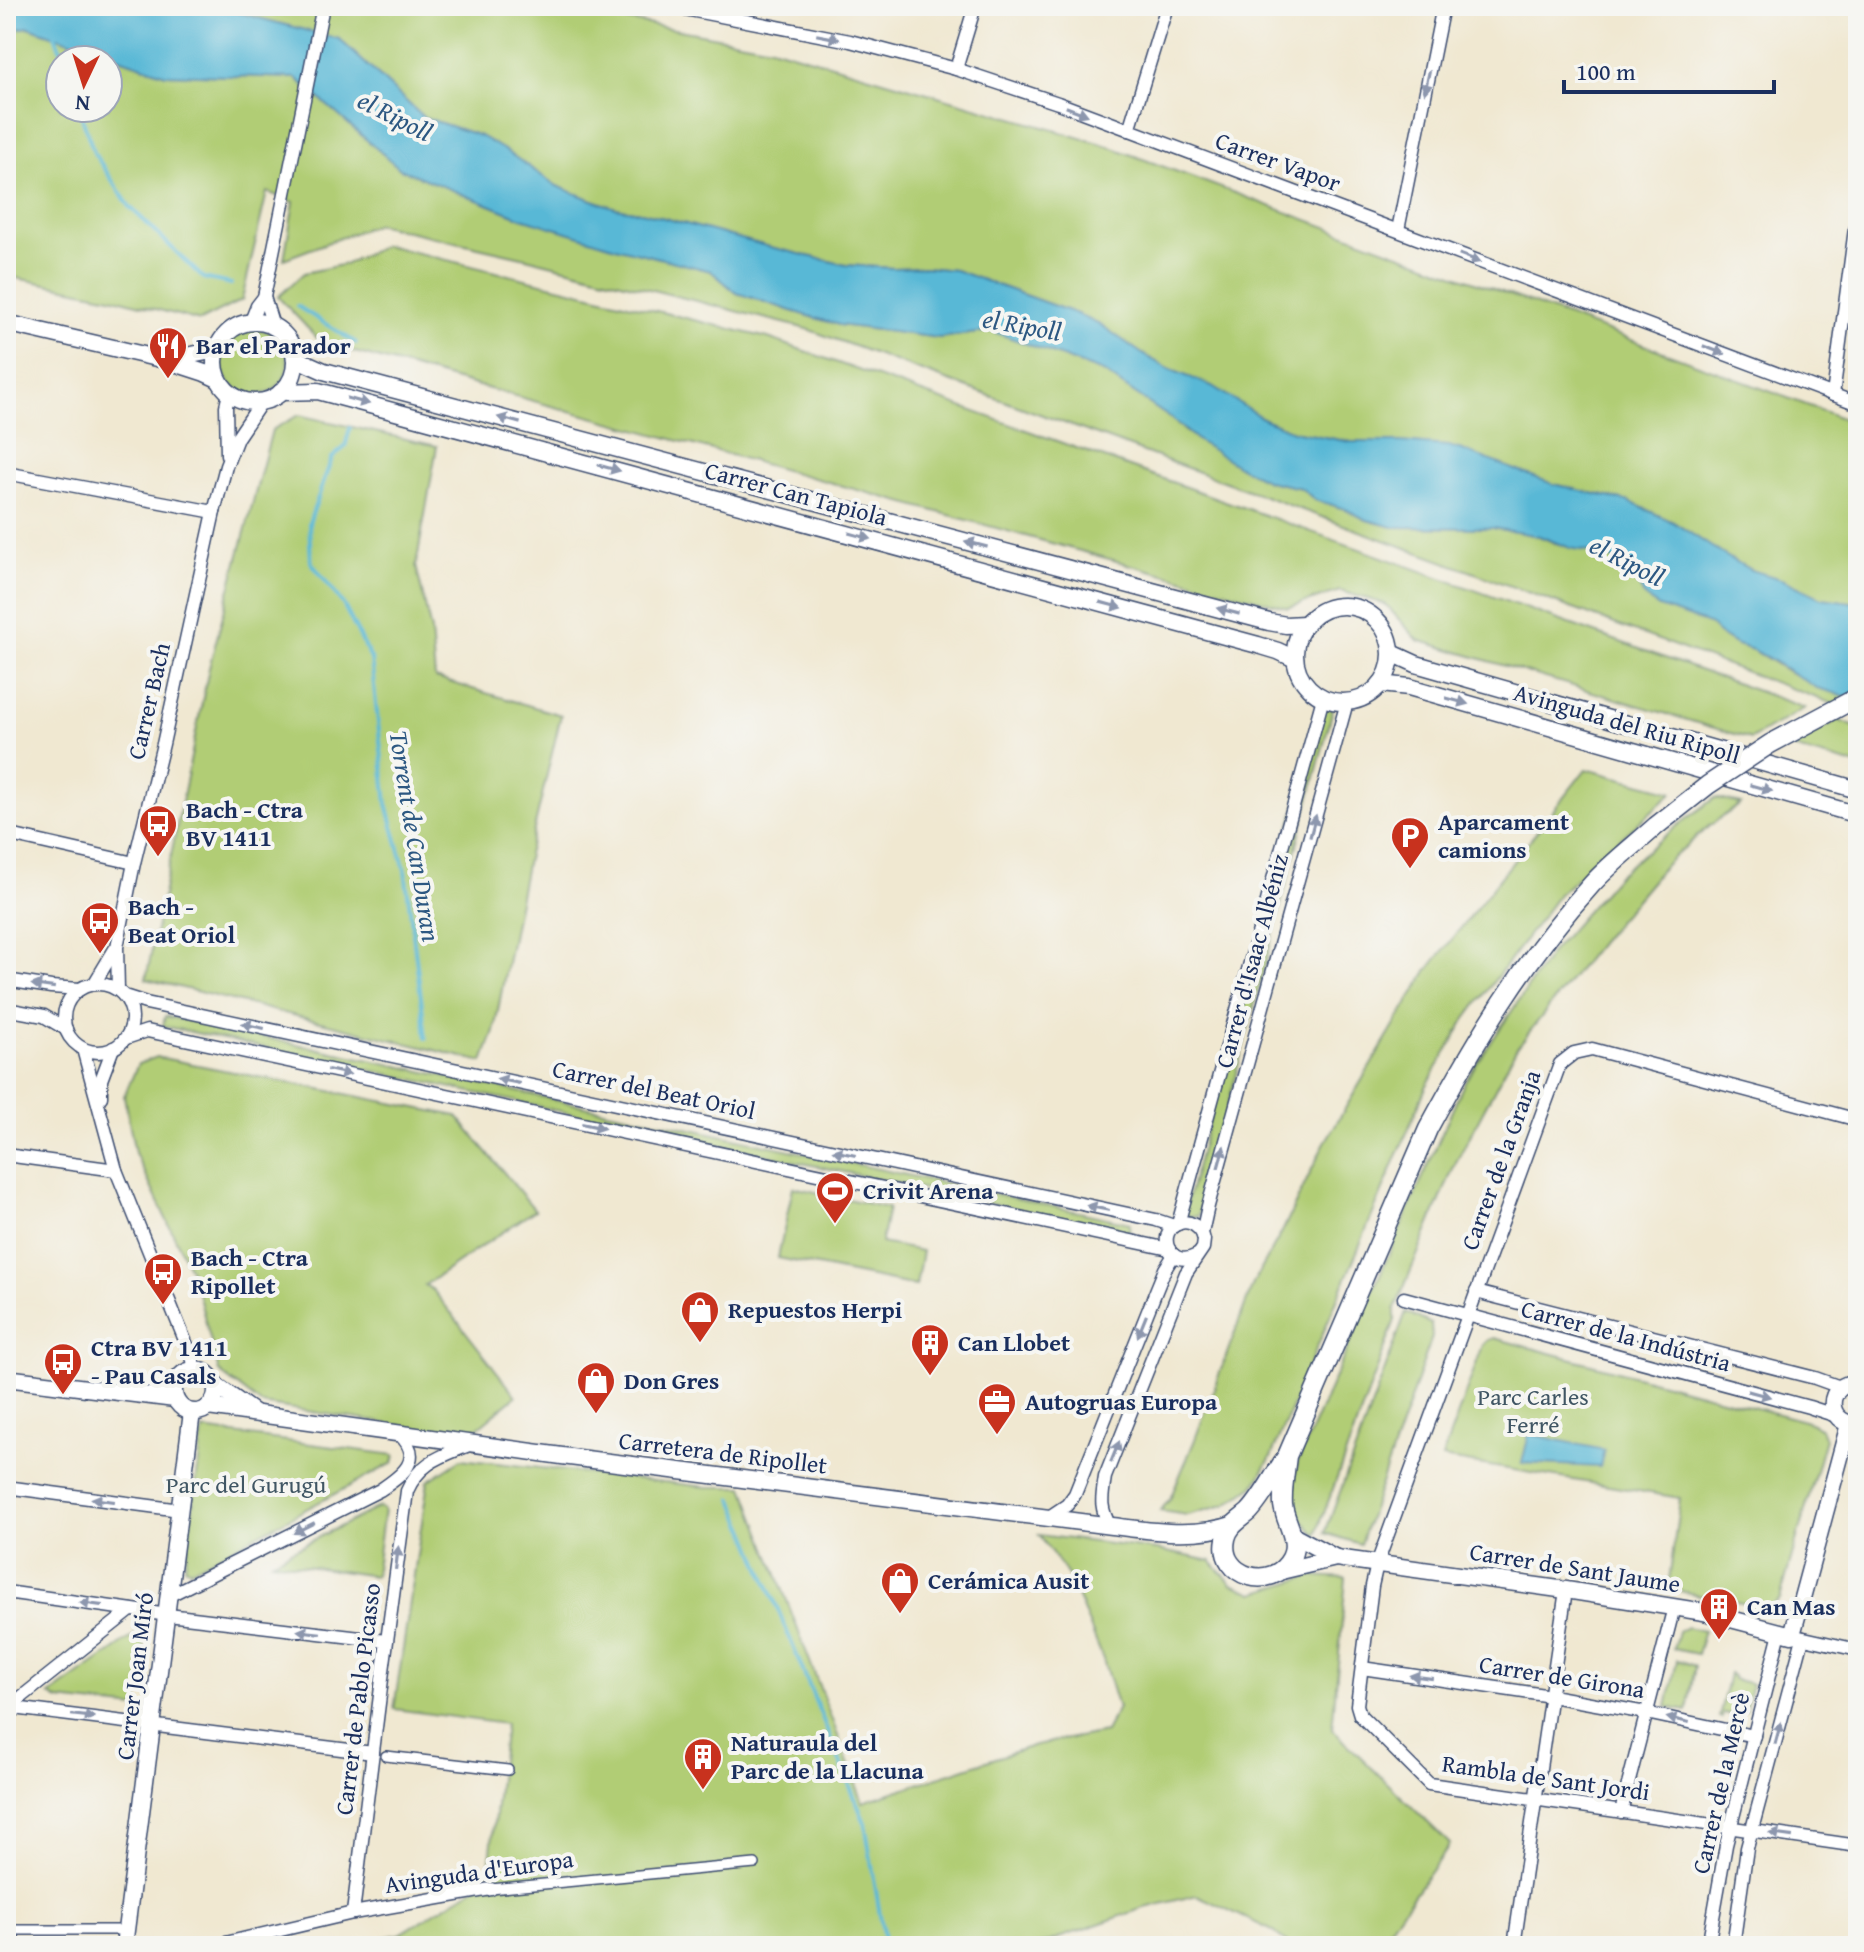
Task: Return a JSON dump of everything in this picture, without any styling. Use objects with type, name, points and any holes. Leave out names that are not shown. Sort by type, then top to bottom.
[{"type":"main road","points":[[1287,1456],[1283,1507],[1294,1546],[1292,1557],[1281,1571],[1269,1577],[1255,1578],[1241,1574],[1231,1564],[1226,1539],[1287,1456],[1428,1129],[1474,1045],[1528,962],[1594,883],[1656,826],[1708,785],[1770,744],[1858,697]]},
{"type":"main road","points":[[1241,1518],[1259,1511],[1270,1512],[1290,1528]]},
{"type":"street","points":[[251,321],[264,297],[323,6]]},
{"type":"street","name":"Carrer Vapor","points":[[669,6],[850,41],[956,69],[1058,103],[1858,404]]},
{"type":"street","points":[[956,69],[975,6]]},
{"type":"street","points":[[1129,130],[1167,6]]},
{"type":"street","points":[[1398,230],[1443,6]]},
{"type":"street","points":[[1833,395],[1858,206]]},
{"type":"street","points":[[264,297],[273,326]]},
{"type":"street","points":[[251,321],[273,326],[288,339],[295,358],[290,382],[272,398],[251,402],[239,399],[229,393],[218,379],[214,360],[216,350],[226,333],[234,327],[251,321]]},
{"type":"street","points":[[6,323],[165,360],[218,379]]},
{"type":"street","points":[[165,360],[216,350]]},
{"type":"street","name":"Carrer Can Tapiola","points":[[295,358],[324,371],[1223,610],[1278,623],[1304,624]]},
{"type":"street","name":"Carrer Can Tapiola","points":[[281,392],[318,391],[1258,645],[1295,659]]},
{"type":"street","name":"Carrer Bach","points":[[226,466],[226,406],[229,393]]},
{"type":"street","name":"Carrer Bach","points":[[121,993],[117,947],[214,512],[237,438],[262,401]]},
{"type":"street","points":[[6,473],[214,512]]},
{"type":"street","points":[[1344,605],[1368,612],[1378,620],[1386,630],[1392,653],[1387,674],[1372,693],[1360,699],[1335,702],[1312,692],[1304,682],[1295,659],[1295,645],[1304,624],[1319,611],[1344,605]]},
{"type":"street","name":"Avinguda del Riu Ripoll","points":[[1392,653],[1416,664],[1858,790]]},
{"type":"street","name":"Avinguda del Riu Ripoll","points":[[1381,684],[1409,687],[1858,815]]},
{"type":"street","name":"Carrer d'Isaac Albéniz","points":[[1046,1519],[1067,1505],[1075,1494],[1171,1252],[1167,1239],[1176,1225],[1323,698]]},
{"type":"street","name":"Carrer d'Isaac Albéniz","points":[[1110,1526],[1101,1504],[1105,1477],[1186,1273],[1204,1243],[1202,1233],[1219,1162],[1347,702]]},
{"type":"street","points":[[6,834],[134,863]]},
{"type":"street","name":"Carrer Bach","points":[[94,984],[117,947]]},
{"type":"street","points":[[6,980],[80,989],[94,984]]},
{"type":"street","name":"Carrer del Beat Oriol","points":[[94,984],[109,986],[146,1003],[1176,1225]]},
{"type":"street","points":[[80,989],[66,1006],[64,1019],[74,1042],[83,1049],[105,1051],[126,1038],[132,1024],[132,1011],[121,993]]},
{"type":"street","points":[[6,1009],[44,1016],[66,1029]]},
{"type":"street","name":"Carrer del Beat Oriol","points":[[126,1038],[147,1031],[1171,1252]]},
{"type":"street","points":[[101,1112],[101,1080],[113,1048]]},
{"type":"street","points":[[83,1049],[116,1170],[193,1360],[194,1370]]},
{"type":"street","name":"Carrer de la Granja","points":[[1377,1564],[1560,1064],[1574,1053],[1592,1049],[1858,1120]]},
{"type":"street","points":[[6,1155],[116,1170]]},
{"type":"street","points":[[1176,1225],[1187,1222],[1202,1233]]},
{"type":"street","points":[[1171,1252],[1183,1259],[1197,1255]]},
{"type":"street","name":"Carrer de la Indústria","points":[[1476,1292],[1840,1387]]},
{"type":"street","name":"Carrer de la Indústria","points":[[1404,1298],[1809,1407],[1848,1422]]},
{"type":"street","points":[[202,1371],[209,1375],[215,1385],[213,1402],[200,1409],[181,1407],[175,1399],[177,1380],[184,1373],[202,1371]]},
{"type":"street","points":[[6,1378],[175,1399]]},
{"type":"street","points":[[1792,1635],[1848,1422],[1832,1402],[1840,1387],[1858,1383]]},
{"type":"street","name":"Carretera de Ripollet","points":[[215,1385],[257,1414]]},
{"type":"street","name":"Carretera de Ripollet","points":[[200,1409],[1110,1526],[1184,1533],[1210,1531],[1241,1518]]},
{"type":"street","name":"Carrer Joan Miró","points":[[125,1942],[180,1510],[200,1409]]},
{"type":"street","points":[[170,1595],[380,1490],[398,1478],[407,1470],[410,1454],[407,1441],[399,1434]]},
{"type":"street","points":[[407,1491],[428,1463],[471,1444]]},
{"type":"street","points":[[398,1478],[407,1491]]},
{"type":"street","points":[[6,1487],[180,1510]]},
{"type":"street","name":"Carrer de Pablo Picasso","points":[[353,1913],[379,1754],[386,1641],[407,1491]]},
{"type":"street","name":"Carrer de Sant Jaume","points":[[1290,1528],[1336,1558]]},
{"type":"street","name":"Carretera de Ripollet","points":[[1184,1533],[1226,1551]]},
{"type":"street","name":"Carrer de Sant Jaume","points":[[1281,1571],[1336,1558],[1704,1612],[1858,1650]]},
{"type":"street","name":"Rambla de Sant Jordi","points":[[1377,1564],[1357,1705],[1360,1715],[1429,1784],[1858,1846]]},
{"type":"street","points":[[1514,1946],[1566,1590]]},
{"type":"street","points":[[6,1592],[386,1641]]},
{"type":"street","points":[[1621,1812],[1674,1607]]},
{"type":"street","points":[[7,1709],[131,1610]]},
{"type":"street","name":"Carrer de Sant Jaume","points":[[1792,1635],[1858,1657]]},
{"type":"street","name":"Carrer de la Mercè","points":[[1708,1946],[1726,1845],[1754,1736],[1792,1635]]},
{"type":"street","name":"Carrer de la Mercè","points":[[1733,1946],[1747,1848],[1792,1635]]},
{"type":"street","name":"Carrer de Girona","points":[[1362,1668],[1551,1696],[1754,1736]]},
{"type":"street","points":[[7,1709],[508,1770]]},
{"type":"street","name":"Avinguda d'Europa","points":[[213,1946],[353,1913],[491,1889],[755,1864]]},
{"type":"street","points":[[8,1928],[125,1942]]},
{"type":"street","points":[[8,1928],[18,1946]]},
{"type":"green space","points":[[213,6],[549,6],[771,47],[1105,145],[1858,424],[1858,603],[1822,598],[1751,570],[1673,522],[1630,502],[1553,484],[1462,450],[1415,443],[1351,442],[1293,431],[1264,419],[1212,387],[1169,369],[1104,327],[1077,314],[955,270],[846,265],[616,208],[587,198],[557,186],[480,136],[423,117],[339,39]]},
{"type":"green space","points":[[29,27],[79,44],[44,44],[44,124],[124,124],[124,60],[166,74],[296,78],[400,169],[522,218],[711,271],[737,293],[839,325],[939,338],[992,331],[1103,372],[1240,467],[1268,481],[1301,488],[1315,500],[1367,520],[1393,527],[1493,528],[1539,536],[1601,554],[1631,568],[1645,598],[1709,624],[1737,645],[1753,650],[1789,672],[1858,700],[1858,713],[807,329],[377,224],[284,259],[294,202],[267,192],[242,300],[200,321],[111,297],[6,276],[6,31]]},
{"type":"green space","points":[[385,245],[768,338],[1805,708],[1751,739],[1418,640],[1385,604],[1340,591],[1288,608],[322,343],[278,297],[304,273],[346,264]]},
{"type":"green space","points":[[255,329],[268,332],[278,339],[285,349],[288,362],[285,375],[278,385],[268,392],[255,395],[242,392],[232,385],[225,375],[222,362],[225,349],[232,339],[242,332]]},
{"type":"green space","points":[[299,415],[437,446],[416,566],[431,631],[435,678],[561,715],[527,859],[494,1031],[483,1062],[146,979],[209,668],[272,430]]},
{"type":"green space","points":[[1324,705],[1333,709],[1198,1217],[1183,1215]]},
{"type":"green space","points":[[1838,720],[1858,728],[1858,766],[1789,747]]},
{"type":"green space","points":[[1586,769],[1673,792],[1559,894],[1465,1020],[1426,1087],[1271,1457],[1254,1486],[1225,1505],[1187,1515],[1160,1511],[1170,1499],[1194,1442],[1253,1284],[1324,1144],[1427,971]]},
{"type":"green space","points":[[1715,798],[1741,804],[1709,826],[1666,864],[1516,1049],[1455,1164],[1395,1309],[1395,1320],[1316,1535],[1300,1517],[1293,1501],[1298,1461],[1465,1081],[1552,951],[1618,875]]},
{"type":"green space","points":[[165,1016],[1130,1223],[1129,1233],[163,1026]]},
{"type":"green space","points":[[157,1057],[457,1116],[535,1210],[425,1285],[433,1290],[516,1396],[468,1436],[261,1404],[219,1372],[194,1278],[135,1153],[124,1096],[138,1064]]},
{"type":"green space","name":"Crivit Arena","points":[[793,1187],[888,1208],[881,1243],[922,1251],[916,1286],[778,1258]]},
{"type":"green space","points":[[1406,1312],[1431,1324],[1432,1337],[1360,1544],[1325,1533]]},
{"type":"green space","name":"Parc Carles Ferré","points":[[1494,1338],[1808,1422],[1821,1429],[1825,1439],[1780,1599],[1768,1608],[1668,1589],[1680,1498],[1442,1458],[1483,1345]]},
{"type":"green space","name":"Parc del Gurugú","points":[[203,1430],[395,1455],[393,1463],[191,1570],[185,1567]]},
{"type":"green space","points":[[461,1459],[707,1487],[744,1487],[863,1802],[1035,1745],[1105,1732],[1118,1708],[1102,1656],[1070,1578],[1039,1535],[1157,1550],[1211,1561],[1232,1584],[1254,1593],[1312,1576],[1346,1578],[1332,1729],[1450,1844],[1377,1946],[1291,1946],[1273,1931],[1197,1895],[1141,1909],[1036,1946],[346,1946],[400,1934],[488,1879],[505,1724],[394,1709],[428,1481]]},
{"type":"green space","points":[[379,1507],[384,1510],[375,1576],[271,1561]]},
{"type":"green space","points":[[1687,1627],[1704,1631],[1697,1654],[1673,1649],[1678,1632]]},
{"type":"green space","points":[[136,1634],[145,1637],[137,1708],[58,1700],[50,1695]]},
{"type":"green space","points":[[1677,1660],[1695,1666],[1687,1711],[1667,1707]]},
{"type":"green space","points":[[1729,1674],[1733,1679],[1752,1684],[1745,1711],[1737,1710],[1734,1715],[1723,1713],[1722,1718],[1719,1717]]},
{"type":"water","name":"el Ripoll","points":[[6,6],[213,6],[339,39],[423,117],[480,136],[557,186],[587,198],[616,208],[846,265],[955,270],[1077,314],[1104,327],[1169,369],[1212,386],[1264,419],[1293,431],[1351,442],[1448,446],[1553,484],[1630,502],[1673,522],[1751,570],[1781,579],[1822,598],[1858,603],[1858,700],[1817,688],[1770,659],[1737,645],[1709,624],[1659,607],[1645,598],[1631,568],[1601,554],[1570,548],[1539,536],[1493,528],[1393,527],[1367,520],[1315,500],[1301,488],[1268,481],[1240,467],[1198,441],[1103,372],[992,331],[939,338],[839,325],[737,293],[711,271],[619,248],[522,218],[400,169],[296,78],[166,74],[124,60],[124,44],[79,44],[29,27],[6,31]]},
{"type":"water","points":[[1529,1434],[1604,1450],[1600,1467],[1522,1463]]},
{"type":"waterway","name":"Torrent de Can Duran","points":[[54,32],[58,44]]},
{"type":"waterway","name":"Torrent de Can Duran","points":[[84,124],[94,153],[130,207],[203,278],[231,284]]},
{"type":"waterway","name":"Torrent de Can Duran","points":[[297,306],[356,343]]},
{"type":"waterway","name":"Torrent de Can Duran","points":[[350,428],[345,447],[332,458],[309,523],[311,562],[343,604],[371,659],[387,804],[405,870],[426,1038]]},
{"type":"waterway","name":"Torrent de Can Duran","points":[[733,1499],[865,1823],[885,1946]]},
{"type":"place","name":"Bar el Parador","points":[[168,380]]},
{"type":"place","name":"Bach - Ctra BV 1411","points":[[158,858]]},
{"type":"place","name":"Aparcament camions","points":[[1410,870]]},
{"type":"place","name":"Bach - Beat Oriol","points":[[100,955]]},
{"type":"place","name":"Crivit Arena","points":[[835,1225]]},
{"type":"place","name":"Bach - Ctra Ripollet","points":[[163,1306]]},
{"type":"place","name":"Repuestos Herpi","points":[[700,1344]]},
{"type":"place","name":"Can Llobet","points":[[930,1377]]},
{"type":"place","name":"Ctra BV 1411 - Pau Casals","points":[[63,1396]]},
{"type":"place","name":"Don Gres","points":[[596,1415]]},
{"type":"place","name":"Autogruas Europa","points":[[997,1436]]},
{"type":"place","name":"Cerámica Ausit","points":[[900,1615]]},
{"type":"place","name":"Can Mas","points":[[1719,1641]]},
{"type":"place","name":"Naturaula del Parc de la Llacuna","points":[[703,1791]]}]
